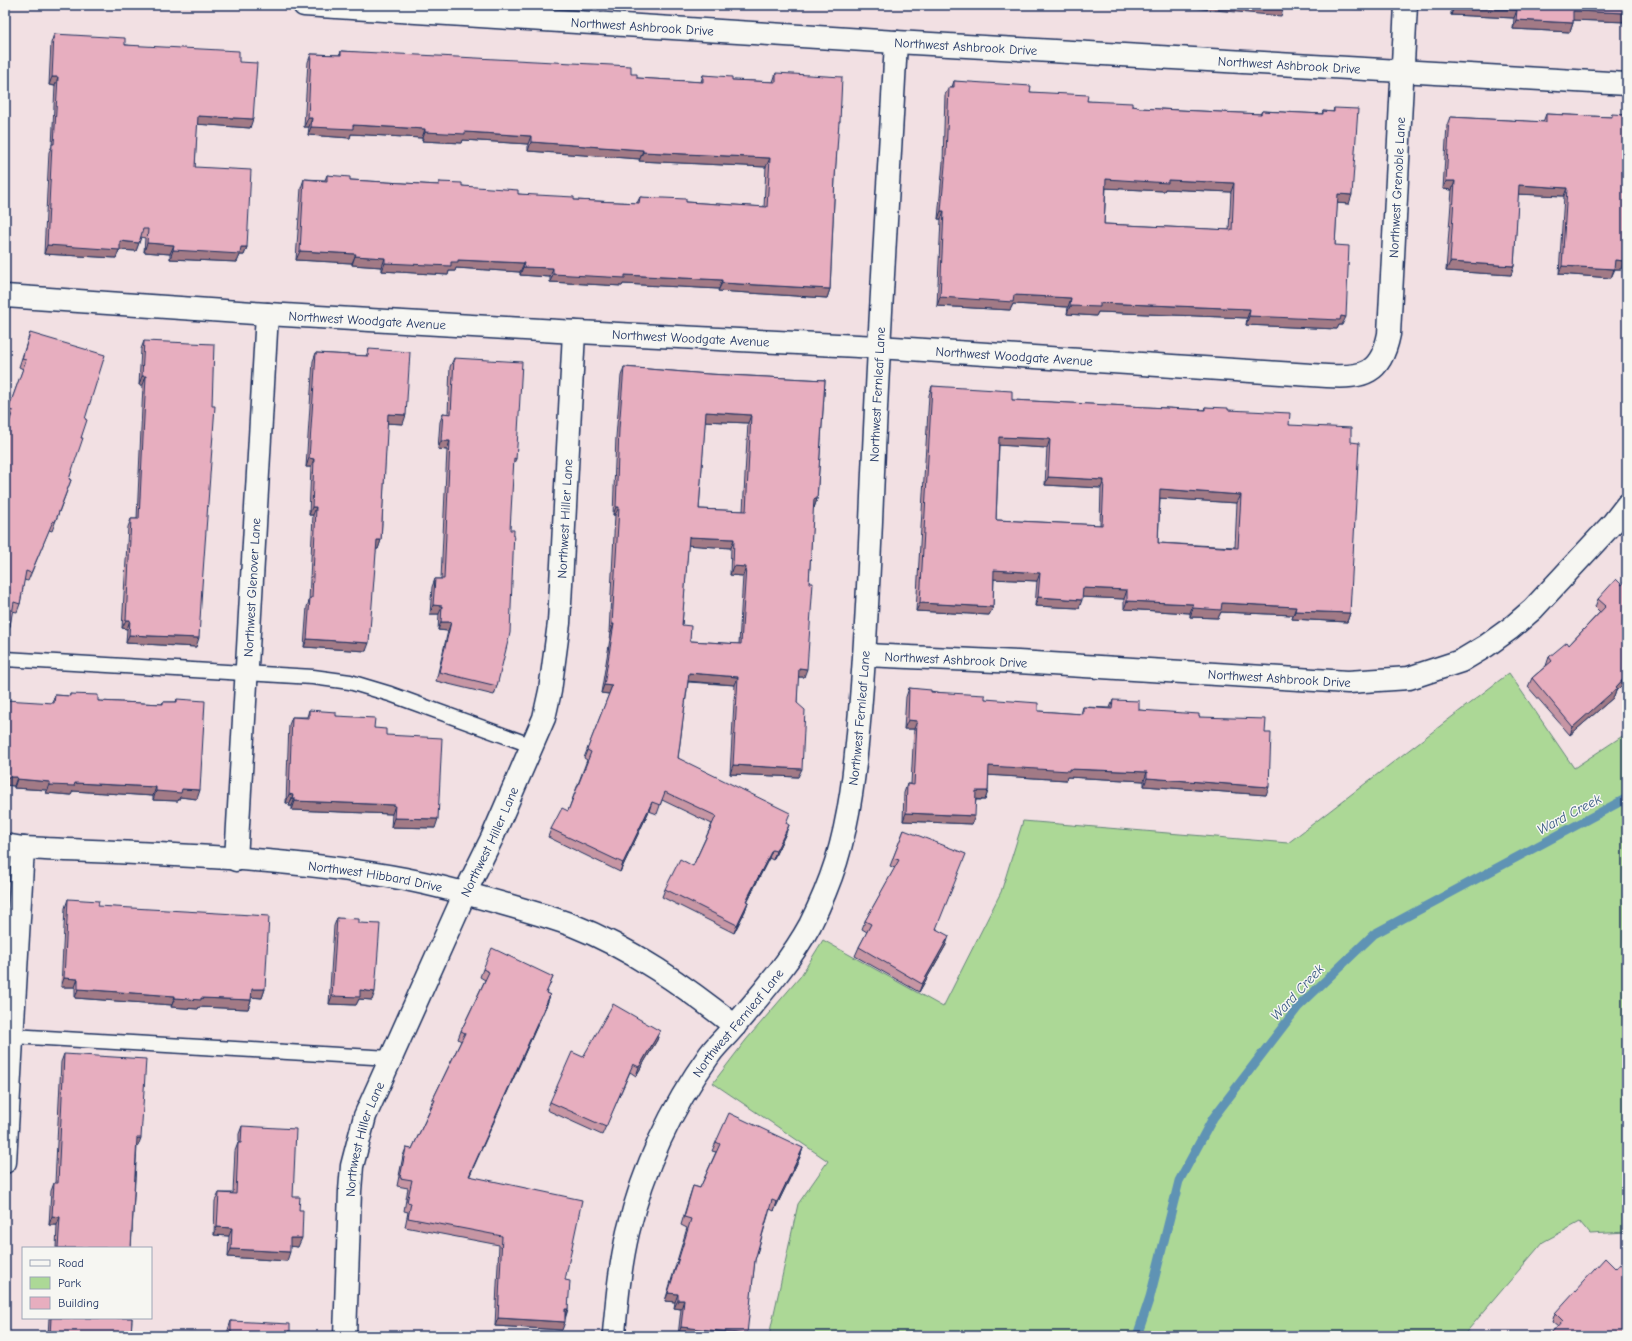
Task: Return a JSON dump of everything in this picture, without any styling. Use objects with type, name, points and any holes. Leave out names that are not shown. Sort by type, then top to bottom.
[{"type":"street","name":"Northwest Ashbrook Drive","points":[[304,5],[896,42],[1627,84]]},
{"type":"street","name":"Northwest Grenoble Lane","points":[[1374,366],[1383,356],[1389,334],[1406,5]]},
{"type":"street","name":"Northwest Fernleaf Lane","points":[[614,1333],[622,1265],[626,1245],[637,1202],[648,1169],[676,1109],[694,1078],[711,1053],[781,969],[808,928],[822,899],[836,861],[847,822],[855,768],[865,655],[878,347],[896,42]]},
{"type":"street","name":"Northwest Woodgate Avenue","points":[[5,296],[267,314],[574,332],[878,347],[1347,377],[1365,373],[1374,366]]},
{"type":"street","name":"Northwest Glenover Lane","points":[[236,860],[267,314]]},
{"type":"street","name":"Northwest Hiller Lane","points":[[344,1336],[352,1166],[365,1116],[465,892],[492,838],[544,718],[550,691],[559,623],[574,332]]},
{"type":"street","name":"Northwest Ashbrook Drive","points":[[865,655],[1018,662],[1348,682],[1409,678],[1461,661],[1486,646],[1534,609],[1613,523],[1627,505]]},
{"type":"street","name":"Northwest Hibbard Drive","points":[[14,847],[311,866],[405,879],[465,892],[572,925],[614,944],[661,972],[712,1007],[735,1026]]},
{"type":"street","points":[[5,1162],[14,847]]},
{"type":"lane","points":[[5,659],[313,677],[350,682],[390,694],[533,746]]},
{"type":"lane","points":[[9,1035],[390,1058]]},
{"type":"green space","points":[[1509,673],[1574,768],[1627,733],[1627,1232],[1590,1234],[1580,1222],[1543,1242],[1463,1336],[769,1336],[798,1204],[828,1161],[713,1083],[746,1040],[800,977],[823,940],[943,1007],[1001,892],[1023,821],[1288,843]]},
{"type":"building","points":[[1257,5],[1284,5],[1284,7]]},
{"type":"building","points":[[1454,5],[1627,5],[1627,13],[1573,11],[1573,23],[1516,20],[1517,10],[1454,7]]},
{"type":"building","points":[[54,34],[125,38],[125,45],[239,51],[239,62],[257,63],[253,119],[198,116],[195,167],[251,170],[247,247],[241,247],[240,254],[173,250],[174,245],[147,243],[148,229],[143,229],[139,243],[120,241],[120,250],[47,245],[52,144],[54,144],[58,77],[52,77]]},
{"type":"building","points":[[341,51],[631,66],[631,74],[637,74],[637,78],[703,82],[703,75],[732,77],[732,80],[776,82],[776,73],[842,77],[835,177],[830,289],[722,283],[722,280],[625,275],[625,278],[553,274],[553,268],[523,267],[524,263],[458,260],[458,262],[451,262],[451,266],[385,263],[385,258],[355,256],[356,254],[300,251],[304,179],[327,181],[327,175],[350,177],[350,180],[439,185],[439,182],[462,183],[462,186],[518,190],[518,194],[574,197],[574,200],[639,203],[640,197],[686,199],[686,202],[767,207],[770,158],[643,152],[643,150],[531,142],[531,136],[465,132],[465,134],[425,132],[425,129],[353,125],[353,129],[311,127],[312,118],[308,118],[311,54],[341,55]]},
{"type":"building","points":[[954,81],[1031,86],[1030,92],[1088,95],[1087,101],[1132,103],[1132,106],[1139,108],[1261,114],[1262,111],[1323,114],[1323,111],[1334,112],[1334,108],[1358,109],[1352,195],[1338,194],[1335,245],[1349,246],[1346,317],[1341,316],[1340,320],[1249,316],[1250,309],[1100,303],[1100,307],[1070,306],[1071,298],[1014,295],[1013,302],[940,297],[944,211],[941,211],[946,154],[949,87],[954,87]],"holes":[[[1106,179],[1168,183],[1168,180],[1234,183],[1232,230],[1104,224]]]},
{"type":"building","points":[[1546,114],[1612,117],[1612,114],[1627,115],[1627,216],[1624,261],[1615,260],[1614,269],[1562,266],[1567,188],[1519,185],[1514,266],[1450,262],[1455,181],[1446,181],[1450,117],[1546,122]]},
{"type":"building","points":[[30,333],[105,355],[85,419],[87,420],[81,438],[83,438],[69,479],[71,480],[55,522],[53,521],[31,573],[26,571],[20,604],[14,602],[10,626],[5,625],[5,434],[13,411],[8,410],[26,360],[22,359]]},
{"type":"building","points":[[144,341],[214,344],[212,406],[215,406],[199,638],[129,635],[130,620],[126,620],[131,519],[139,519],[146,376],[142,376]]},
{"type":"building","points":[[369,349],[410,352],[406,415],[388,414],[381,540],[377,540],[369,643],[307,639],[310,598],[312,598],[316,507],[312,507],[314,459],[309,458],[316,353],[368,356]]},
{"type":"building","points":[[454,358],[522,362],[510,530],[514,530],[510,633],[497,686],[439,672],[451,622],[441,622],[442,606],[433,605],[435,579],[444,579],[450,441],[441,441],[443,413],[451,414]]},
{"type":"building","points":[[624,367],[708,374],[825,380],[817,499],[814,499],[809,583],[813,583],[807,669],[799,668],[797,703],[805,710],[802,769],[733,765],[738,677],[689,673],[678,758],[790,813],[786,823],[789,825],[776,851],[772,850],[746,901],[748,902],[737,925],[665,889],[680,859],[693,866],[716,816],[665,792],[660,805],[652,802],[623,863],[551,829],[562,808],[568,811],[591,752],[587,750],[612,686],[604,685],[614,624],[612,624],[619,507],[616,507],[619,429]],"holes":[[[706,412],[751,415],[746,511],[699,509]],[[689,537],[734,539],[733,566],[746,567],[741,644],[690,641],[691,626],[682,625]]]},
{"type":"building","points":[[932,386],[1012,391],[1012,400],[1205,410],[1205,407],[1228,408],[1228,410],[1290,413],[1289,425],[1351,428],[1351,442],[1359,443],[1350,613],[1295,611],[1296,607],[1222,603],[1221,610],[1193,608],[1193,604],[1127,601],[1127,590],[1083,588],[1082,600],[1038,597],[1040,573],[994,570],[993,607],[920,603]],"holes":[[[999,437],[1050,439],[1048,477],[1104,480],[1102,525],[996,520]],[[1160,489],[1241,495],[1238,548],[1158,543]]]},
{"type":"building","points":[[1627,578],[1627,675],[1616,687],[1617,688],[1573,727],[1532,678],[1552,661],[1549,657],[1567,642],[1569,645],[1606,606],[1598,599],[1616,579],[1622,585]]},
{"type":"building","points":[[909,688],[931,690],[931,692],[985,695],[985,699],[1038,703],[1038,711],[1083,714],[1083,707],[1112,709],[1113,700],[1139,701],[1139,710],[1199,714],[1199,717],[1266,719],[1265,733],[1271,733],[1269,787],[1147,778],[1147,772],[1069,769],[1069,771],[989,766],[988,791],[976,791],[975,816],[906,813],[907,784],[914,785],[917,721],[908,720]]},
{"type":"building","points":[[70,694],[98,695],[98,701],[163,704],[163,702],[177,702],[177,699],[205,701],[200,790],[182,789],[181,793],[156,791],[156,787],[75,783],[74,786],[50,785],[50,782],[17,779],[17,777],[5,777],[5,700],[54,703],[55,695],[70,696]]},
{"type":"building","points":[[309,710],[336,712],[336,716],[375,718],[374,728],[386,729],[386,735],[442,738],[438,819],[394,818],[395,805],[295,801],[295,798],[292,798],[293,795],[289,794],[292,717],[309,718]]},
{"type":"building","points":[[904,830],[966,854],[936,929],[949,936],[922,984],[859,947],[871,924],[865,921],[899,860],[893,858]]},
{"type":"building","points":[[68,899],[99,901],[98,906],[269,916],[265,989],[252,989],[251,1000],[201,998],[201,1000],[175,998],[175,996],[78,989],[78,979],[64,978]]},
{"type":"building","points":[[337,918],[359,919],[359,923],[380,924],[375,992],[360,990],[360,997],[332,996]]},
{"type":"building","points":[[492,948],[553,977],[546,993],[550,995],[469,1176],[582,1200],[565,1280],[570,1281],[568,1309],[565,1309],[565,1322],[498,1318],[502,1236],[408,1218],[411,1203],[407,1202],[412,1180],[400,1178],[406,1148],[412,1149],[435,1100],[433,1099],[465,1033],[461,1031],[489,972],[483,969]]},
{"type":"building","points":[[613,1004],[660,1031],[639,1067],[633,1064],[606,1127],[550,1102],[572,1052],[583,1057]]},
{"type":"building","points":[[64,1054],[146,1059],[141,1138],[137,1138],[131,1247],[58,1247],[60,1217],[52,1216],[54,1183],[58,1183]]},
{"type":"building","points":[[729,1113],[803,1148],[777,1202],[772,1200],[755,1260],[747,1334],[681,1327],[684,1300],[678,1300],[678,1294],[668,1293],[691,1219],[684,1217],[693,1186],[700,1188],[720,1144],[716,1142]]},
{"type":"building","points":[[242,1126],[296,1129],[293,1197],[300,1197],[299,1210],[303,1210],[302,1238],[290,1238],[290,1252],[231,1249],[232,1228],[217,1227],[219,1193],[236,1194],[238,1143],[241,1143]]},
{"type":"building","points":[[1605,1258],[1616,1269],[1620,1264],[1627,1270],[1627,1336],[1551,1336],[1550,1335],[1563,1321],[1555,1313]]},
{"type":"building","points":[[51,1319],[132,1319],[131,1336],[50,1336]]},
{"type":"building","points":[[231,1321],[290,1324],[290,1336],[231,1336]]},
{"type":"waterway","name":"Ward Creek","points":[[1137,1336],[1150,1297],[1179,1181],[1213,1118],[1298,1007],[1374,934],[1627,798]]}]
